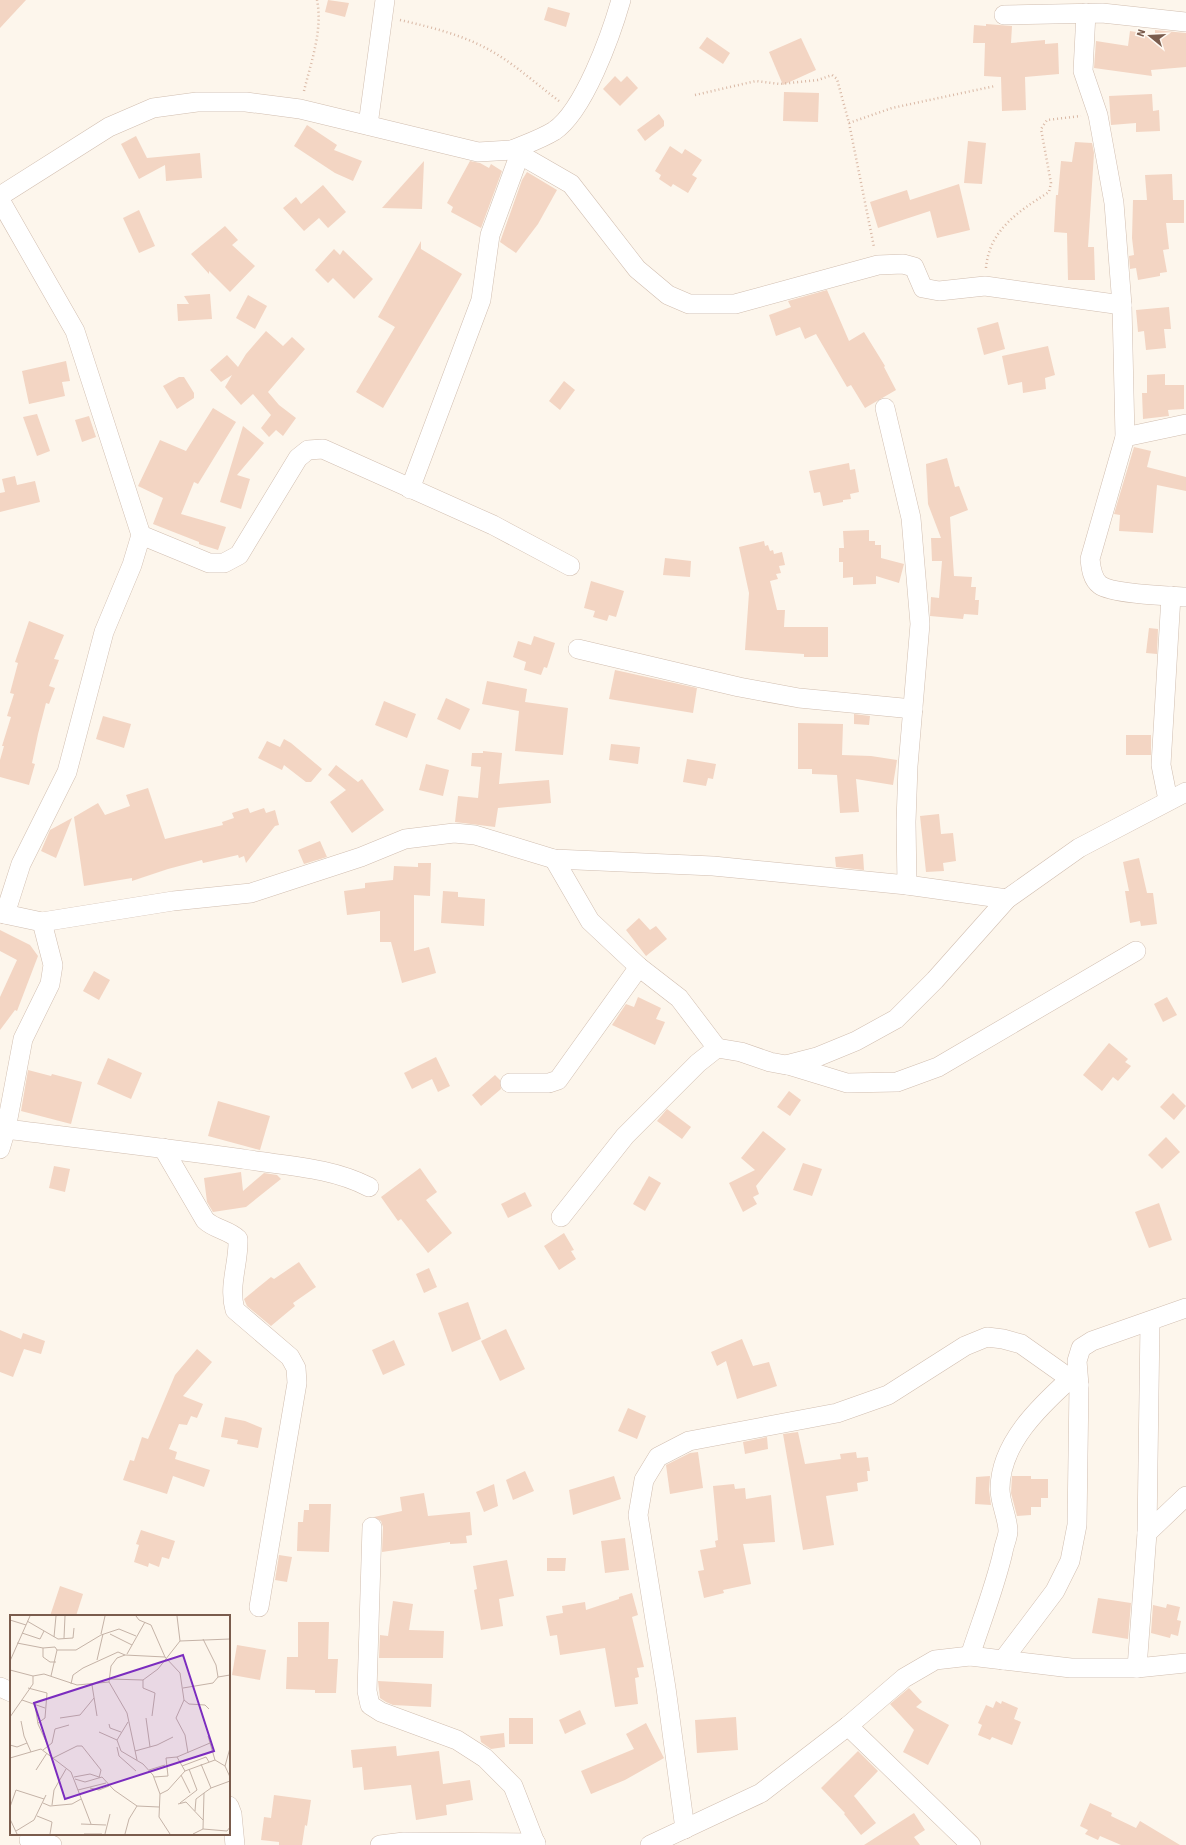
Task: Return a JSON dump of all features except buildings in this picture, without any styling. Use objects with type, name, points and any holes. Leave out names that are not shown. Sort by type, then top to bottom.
[{"type":"street","points":[[410,489],[480,300],[490,235],[516,153],[554,131],[574,112],[590,84],[621,0]]},
{"type":"street","points":[[368,125],[385,8]]},
{"type":"street","points":[[1086,13],[1082,71],[1098,114],[1114,203],[1122,305],[1125,437],[1090,559],[1094,578],[1100,586],[1121,591],[1178,596],[1161,765],[1168,800]]},
{"type":"street","points":[[1004,14],[1086,13],[1186,22]]},
{"type":"street","points":[[0,196],[109,127],[153,108],[197,102],[246,102],[300,109],[478,152],[516,153],[571,184],[638,269],[668,295],[689,304],[735,304],[878,265],[903,264],[914,268],[923,288],[939,291],[985,286],[1122,305]]},
{"type":"street","points":[[0,200],[75,331],[141,535],[132,565],[104,632],[67,772],[21,864],[2,914],[42,922],[173,901],[251,893],[405,840],[454,833],[475,835],[554,859],[714,866],[907,885],[1007,899]]},
{"type":"street","points":[[885,408],[912,518],[920,624],[906,822],[907,885]]},
{"type":"street","points":[[1125,437],[1186,424]]},
{"type":"street","points":[[141,535],[209,563],[224,563],[239,555],[298,458],[308,450],[323,449],[493,525],[570,566]]},
{"type":"street","points":[[578,650],[739,687],[799,698],[913,709]]},
{"type":"street","points":[[786,1065],[817,1057],[856,1041],[896,1019],[936,980],[1007,899],[1079,848],[1168,800],[1186,792]]},
{"type":"street","points":[[554,859],[590,921],[639,968],[679,998],[718,1048],[741,1052],[770,1062],[786,1065],[847,1083],[897,1082],[938,1067],[1136,951]]},
{"type":"street","points":[[0,1149],[6,1129],[23,1039],[50,984],[54,965],[42,922]]},
{"type":"street","points":[[510,1084],[549,1084],[558,1080],[639,968]]},
{"type":"street","points":[[561,1217],[625,1136],[698,1063],[718,1048]]},
{"type":"street","points":[[6,1129],[163,1148],[318,1170],[350,1178],[369,1187]]},
{"type":"street","points":[[163,1148],[205,1220],[209,1224],[234,1235],[238,1239],[239,1250],[232,1293],[235,1310],[290,1357],[296,1368],[297,1383],[259,1607]]},
{"type":"street","points":[[1003,1660],[1055,1591],[1070,1561],[1077,1526],[1074,1382],[1077,1361],[1081,1348],[1092,1340],[1150,1322],[1186,1308]]},
{"type":"street","points":[[1137,1668],[1147,1532],[1150,1322]]},
{"type":"street","points":[[685,1829],[666,1688],[638,1515],[644,1480],[658,1457],[689,1441],[837,1413],[888,1395],[965,1346],[987,1337],[1003,1339],[1021,1344],[1074,1382]]},
{"type":"street","points":[[970,1656],[1000,1564],[1008,1531],[1002,1510],[1000,1489],[1003,1469],[1015,1440],[1039,1406],[1074,1382]]},
{"type":"street","points":[[1147,1532],[1186,1496]]},
{"type":"street","points":[[372,1526],[367,1691],[370,1705],[381,1712],[457,1740],[485,1758],[513,1786],[536,1844],[404,1842],[380,1845]]},
{"type":"street","points":[[650,1845],[761,1793],[848,1726],[904,1678],[935,1660],[970,1656],[1071,1668],[1137,1668],[1186,1663]]},
{"type":"street","points":[[0,1687],[10,1692]]},
{"type":"street","points":[[848,1726],[971,1845]]},
{"type":"street","points":[[230,1809],[232,1814],[235,1845]]},
{"type":"street","points":[[29,1840],[52,1845]]},
{"type":"path","points":[[300,109],[318,30],[319,9],[317,0]]},
{"type":"path","points":[[385,8],[450,32],[499,55],[574,112]]},
{"type":"path","points":[[695,95],[756,81],[780,84],[818,80],[832,75],[837,79],[849,123],[878,265]]},
{"type":"path","points":[[849,123],[892,108],[995,86]]},
{"type":"path","points":[[985,286],[987,255],[992,243],[1012,217],[1050,189],[1051,183],[1041,129],[1043,124],[1047,120],[1098,114]]}]
